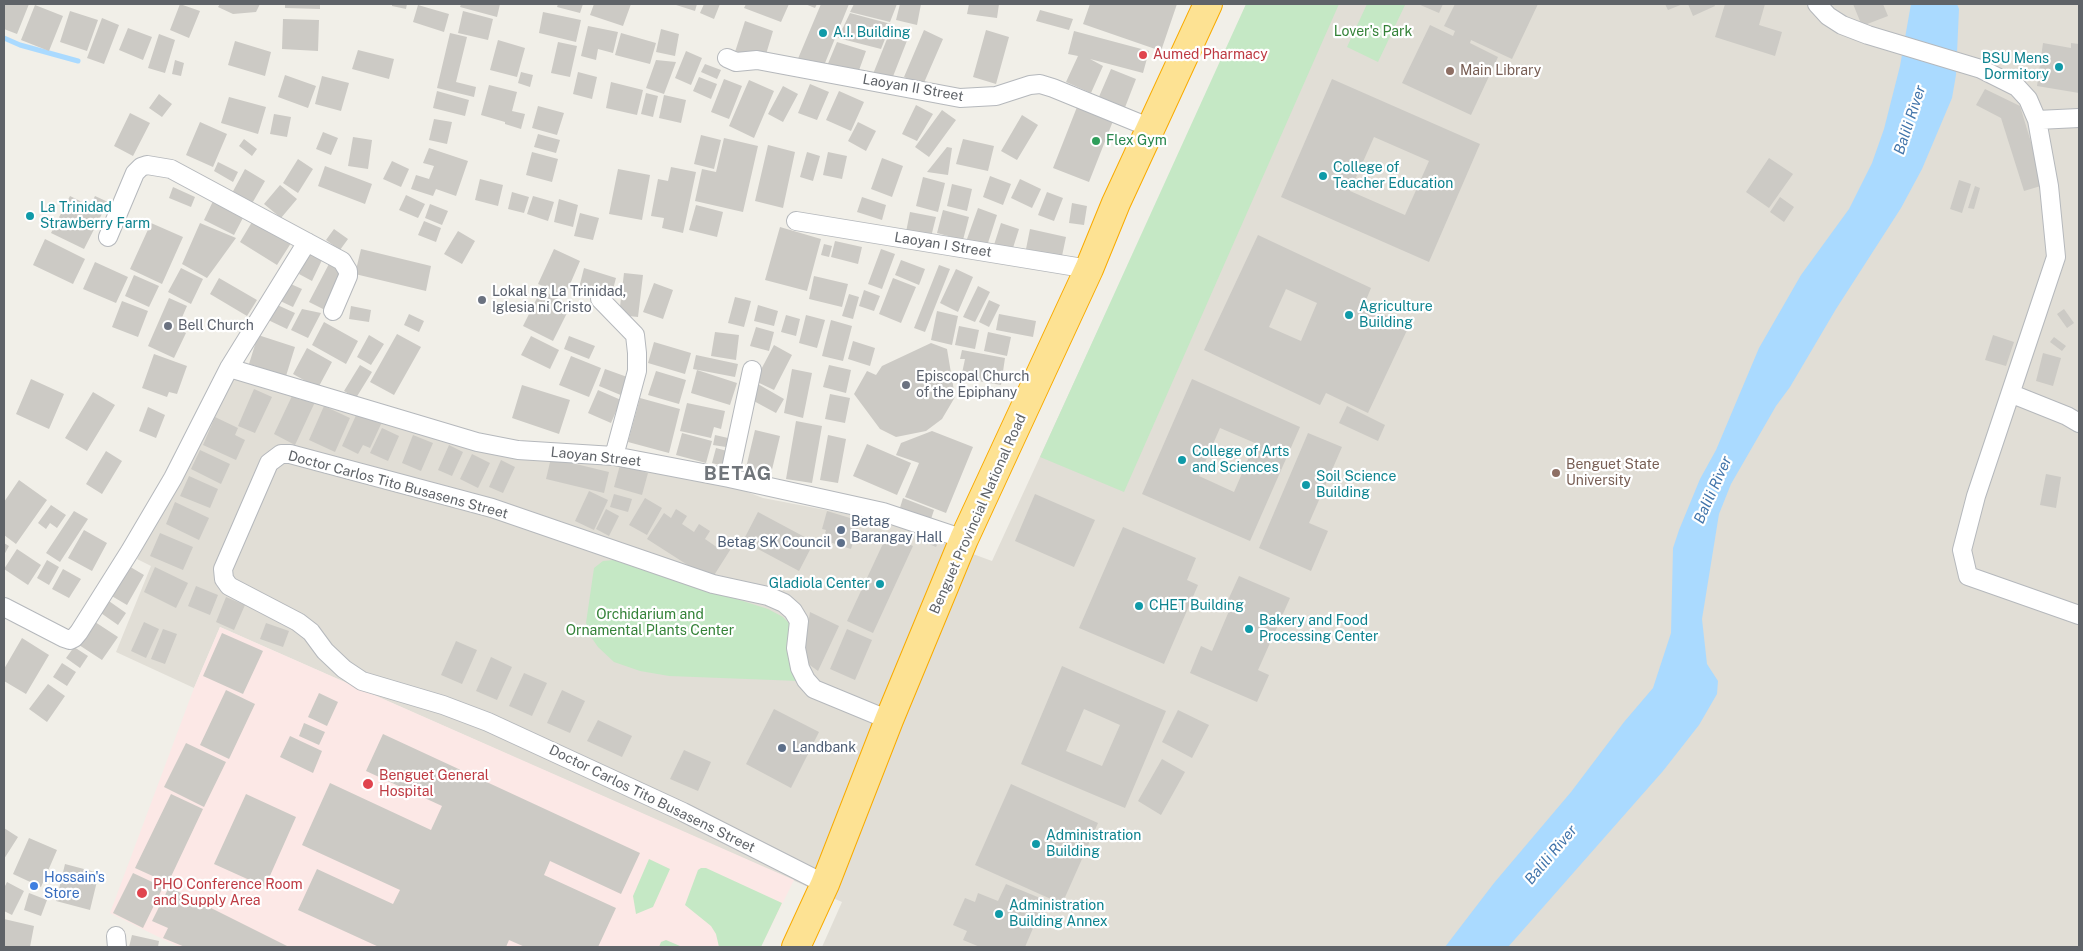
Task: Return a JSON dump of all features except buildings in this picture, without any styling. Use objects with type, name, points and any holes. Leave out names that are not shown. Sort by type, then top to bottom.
[{"type":"highway","name":"Benguet Provincial National Road","points":[[796,947],[825,884],[889,720],[964,538],[1089,269],[1208,4]]},
{"type":"street","points":[[1817,4],[1828,16],[1842,25],[1868,36],[1981,69],[2017,87],[2028,99],[2037,120],[2048,186],[2056,257],[2012,394],[1976,496],[1962,550],[1968,576],[2079,615]]},
{"type":"street","name":"Laoyan II Street","points":[[727,58],[736,62],[757,60],[960,98],[996,96],[1030,85],[1040,84],[1151,128]]},
{"type":"street","points":[[2037,120],[2079,118]]},
{"type":"street","points":[[108,236],[135,173],[141,167],[147,165],[171,169],[342,261],[348,271],[348,276],[333,311]]},
{"type":"street","name":"Laoyan I Street","points":[[796,222],[1089,269]]},
{"type":"street","points":[[4,607],[64,638],[70,640],[74,638],[130,551],[173,478],[230,368],[307,242]]},
{"type":"street","points":[[600,299],[635,336],[637,353],[637,372],[614,456]]},
{"type":"street","name":"Laoyan Street","points":[[230,368],[477,442],[518,450],[614,456],[728,478],[883,512],[964,538]]},
{"type":"street","points":[[728,478],[752,370]]},
{"type":"street","points":[[2012,394],[2067,416],[2079,423]]},
{"type":"street","name":"Doctor Carlos Tito Busasens Street","points":[[825,884],[684,812],[488,722],[436,703],[362,681],[344,669],[325,651],[311,632],[298,622],[229,586],[224,579],[223,569],[269,463],[275,457],[290,454],[492,508],[714,584],[768,596],[784,603],[799,620],[796,648],[800,668],[806,680],[814,689],[889,720]]},
{"type":"shaded area","name":"Benguet State University","points":[[1248,4],[2079,4],[2079,947],[822,947],[842,902],[220,627],[194,688],[116,652],[151,566],[137,559],[231,375],[450,442],[615,462],[724,483],[763,498],[883,521],[992,561]]},
{"type":"shaded area","name":"Benguet General Hospital","points":[[220,627],[794,880],[761,947],[179,947],[110,913],[194,688]]},
{"type":"green space","points":[[1246,4],[1339,4],[1124,492],[1040,457]]},
{"type":"green space","name":"Lover's Park","points":[[1367,4],[1405,5],[1378,62],[1347,47]]},
{"type":"green space","name":"Orchidarium and Ornamental Plants Center","points":[[614,560],[768,609],[783,617],[789,623],[799,681],[669,676],[640,671],[614,662],[598,647],[589,634],[586,623],[594,568],[603,561]]},
{"type":"green space","points":[[649,859],[670,869],[653,907],[636,914],[633,896]]},
{"type":"green space","points":[[706,868],[782,903],[761,947],[719,947],[716,934],[711,926],[685,905],[698,870]]},
{"type":"green space","points":[[666,940],[681,947],[659,947],[661,942]]},
{"type":"water","name":"Balili River","points":[[1911,4],[1957,4],[1959,9],[1956,75],[1952,98],[1922,169],[1901,208],[1836,309],[1790,387],[1776,406],[1731,484],[1719,514],[1702,619],[1707,664],[1718,681],[1717,694],[1699,725],[1663,771],[1508,947],[1445,947],[1494,883],[1571,792],[1624,722],[1653,688],[1671,633],[1673,548],[1679,530],[1700,479],[1716,450],[1759,348],[1801,275],[1849,209],[1872,163],[1884,129],[1900,66]]},
{"type":"waterway","points":[[4,38],[20,45],[78,61]]},
{"type":"place","name":"A.I. Building","points":[[823,33]]},
{"type":"place","name":"Aumed Pharmacy","points":[[1143,55]]},
{"type":"place","name":"BSU Mens Dormitory","points":[[2059,67]]},
{"type":"place","name":"Main Library","points":[[1450,71]]},
{"type":"place","name":"Flex Gym","points":[[1096,141]]},
{"type":"place","name":"College of Teacher Education","points":[[1323,176]]},
{"type":"place","name":"La Trinidad Strawberry Farm","points":[[30,216]]},
{"type":"place","name":"Lokal ng La Trinidad, Iglesia ni Cristo","points":[[482,300]]},
{"type":"place","name":"Agriculture Building","points":[[1349,315]]},
{"type":"place","name":"Bell Church","points":[[168,326]]},
{"type":"place","name":"Episcopal Church of the Epiphany","points":[[906,385]]},
{"type":"place","name":"College of Arts and Sciences","points":[[1182,460]]},
{"type":"place","name":"Benguet State University","points":[[1556,473]]},
{"type":"place","name":"Soil Science Building","points":[[1306,485]]},
{"type":"place","name":"Betag Barangay Hall","points":[[841,530]]},
{"type":"place","name":"Betag SK Council","points":[[841,543]]},
{"type":"place","name":"Gladiola Center","points":[[880,584]]},
{"type":"place","name":"CHET Building","points":[[1139,606]]},
{"type":"place","name":"Bakery and Food Processing Center","points":[[1249,629]]},
{"type":"place","name":"Landbank","points":[[782,748]]},
{"type":"place","name":"Benguet General Hospital","points":[[368,784]]},
{"type":"place","name":"Administration Building","points":[[1036,844]]},
{"type":"place","name":"Hossain's Store","points":[[34,886]]},
{"type":"place","name":"PHO Conference Room and Supply Area","points":[[142,893]]},
{"type":"place","name":"Administration Building Annex","points":[[999,914]]},
{"type":"district","name":"BETAG","points":[[738,474]]}]
